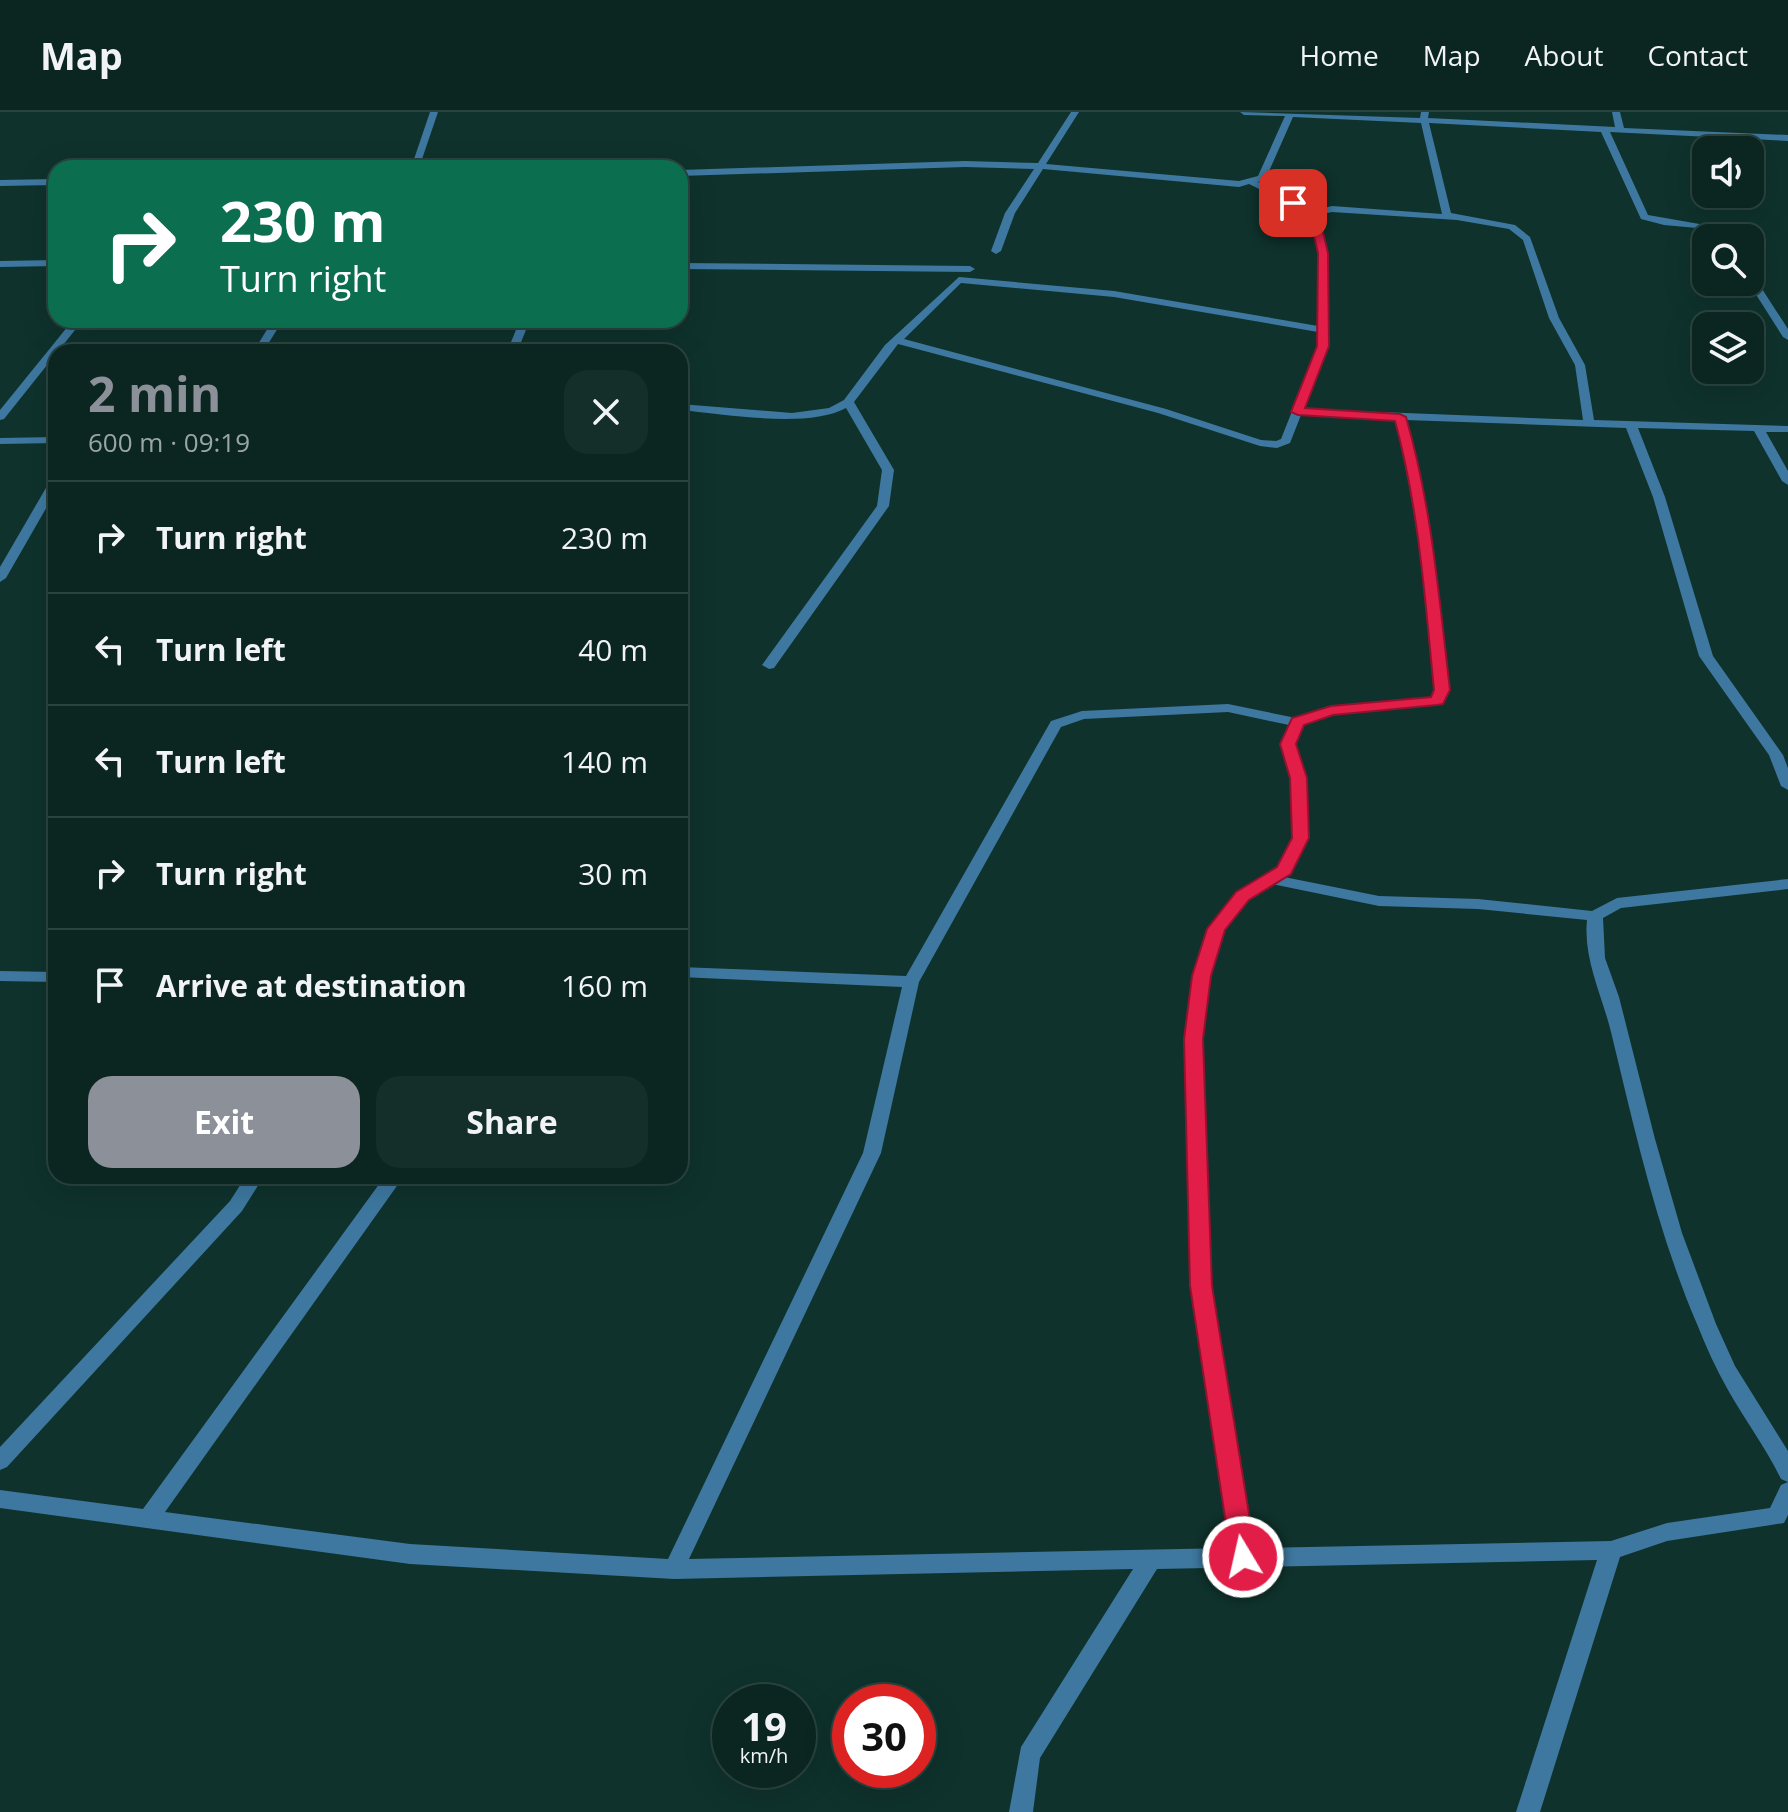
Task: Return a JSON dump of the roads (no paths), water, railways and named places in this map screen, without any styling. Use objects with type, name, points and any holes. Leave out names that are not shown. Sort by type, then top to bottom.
[{"type":"street","points":[[418,160],[434,112]]},
{"type":"street","points":[[996,251],[1010,213],[1075,112]]},
{"type":"street","points":[[1244,112],[1425,116],[1788,138]]},
{"type":"street","points":[[1616,112],[1620,130]]},
{"type":"street","points":[[688,173],[950,164],[1040,166],[1181,180],[1251,182],[1262,178],[1289,113]]},
{"type":"street","points":[[1425,116],[1445,212],[1453,218]]},
{"type":"street","points":[[1604,129],[1644,217],[1665,224],[1692,226]]},
{"type":"street","points":[[0,183],[48,182]]},
{"type":"street","points":[[1251,182],[1314,213],[1332,209],[1453,218],[1512,227],[1527,239],[1541,285],[1580,365],[1589,421]]},
{"type":"street","points":[[896,340],[1162,411],[1268,445],[1286,441],[1323,346],[1323,253],[1314,213]]},
{"type":"street","points":[[0,264],[48,263]]},
{"type":"street","points":[[688,266],[970,269]]},
{"type":"street","points":[[688,408],[792,416],[832,411],[848,402],[896,340],[959,280],[1114,294],[1323,330]]},
{"type":"street","points":[[1762,296],[1788,337]]},
{"type":"street","points":[[59,344],[72,328]]},
{"type":"street","points":[[0,417],[48,357]]},
{"type":"street","points":[[769,665],[883,506],[888,470],[848,402]]},
{"type":"street","points":[[1298,412],[1788,429]]},
{"type":"street","points":[[674,1569],[872,1153],[911,982],[1056,724],[1082,715],[1228,708],[1297,722],[1331,710],[1437,701],[1442,690],[1427,549],[1413,463],[1400,417]]},
{"type":"street","points":[[1630,423],[1659,497],[1706,656],[1776,755],[1788,786]]},
{"type":"street","points":[[1758,428],[1788,481]]},
{"type":"street","points":[[0,441],[48,440]]},
{"type":"street","points":[[0,578],[48,495]]},
{"type":"street","points":[[1243,1557],[1201,1286],[1193,1039],[1202,976],[1216,929],[1243,896],[1284,870],[1301,838],[1298,778],[1288,744],[1297,722]]},
{"type":"street","points":[[1269,879],[1379,901],[1478,904],[1595,916],[1617,903],[1788,884]]},
{"type":"street","points":[[1595,916],[1594,958],[1611,997],[1678,1248],[1727,1370],[1777,1446],[1788,1473]]},
{"type":"street","points":[[688,972],[911,982]]},
{"type":"street","points":[[0,976],[48,977]]},
{"type":"street","points":[[0,1461],[236,1206],[250,1184]]},
{"type":"street","points":[[148,1519],[389,1184]]},
{"type":"street","points":[[4,1504],[148,1519],[410,1554],[674,1569],[1611,1550],[1667,1532],[1782,1516],[1788,1491]]},
{"type":"street","points":[[1528,1812],[1611,1550]]},
{"type":"street","points":[[1021,1812],[1029,1755],[1151,1559]]}]
